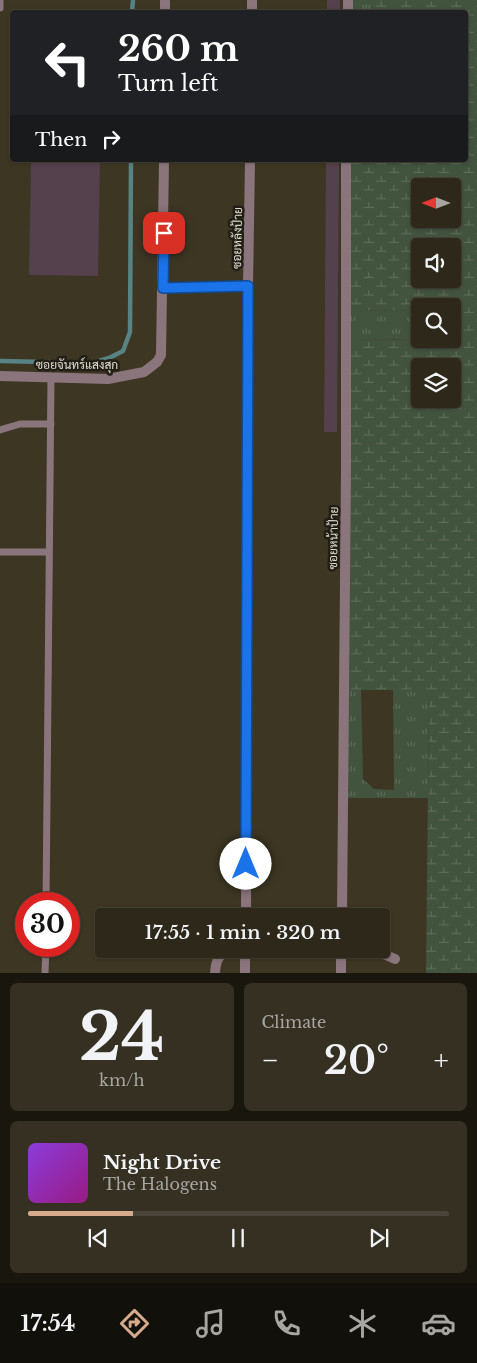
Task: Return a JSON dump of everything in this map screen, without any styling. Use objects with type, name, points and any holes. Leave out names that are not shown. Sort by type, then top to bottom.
[{"type":"street","name":"ซอยจันทร์แสงสุก","points":[[0,376],[108,378],[144,372],[157,362],[161,355],[164,162]]},
{"type":"street","name":"ซอยหลังป้าย","points":[[246,908],[250,162]]},
{"type":"street","name":"ซอยหน้าป้าย","points":[[342,908],[346,467],[346,162]]},
{"type":"street","points":[[163,288],[248,286]]},
{"type":"street","points":[[390,957],[395,959]]},
{"type":"street","points":[[215,973],[219,958]]},
{"type":"street","points":[[245,958],[245,973]]},
{"type":"street","points":[[341,973],[342,958]]},
{"type":"lane","points":[[0,0],[0,8]]},
{"type":"lane","points":[[46,892],[51,377]]},
{"type":"lane","points":[[0,430],[20,424],[51,424]]},
{"type":"lane","points":[[0,552],[49,552]]},
{"type":"lane","points":[[45,973],[46,957]]},
{"type":"green space","points":[[352,0],[374,0],[374,10],[351,10]]},
{"type":"green space","points":[[374,0],[477,0],[477,973],[426,973],[429,690],[346,690],[351,340],[411,339],[411,348],[461,348],[461,298],[411,298],[411,311],[350,310],[351,162],[468,162],[468,10],[374,10]]},
{"type":"green space","points":[[350,310],[411,311],[411,339],[351,340]]},
{"type":"green space","points":[[346,690],[361,690],[363,779],[374,789],[394,790],[393,690],[429,690],[428,798],[344,798]]},
{"type":"building","points":[[327,0],[340,0],[340,10],[327,10]]},
{"type":"building","points":[[31,162],[100,162],[98,276],[29,275]]},
{"type":"building","points":[[326,162],[339,162],[337,432],[324,432]]},
{"type":"waterway","points":[[132,10],[133,0]]},
{"type":"waterway","points":[[0,361],[92,363],[123,351],[130,332],[131,162]]},
{"type":"route","points":[[164,233],[163,288],[248,286],[246,864]]}]
